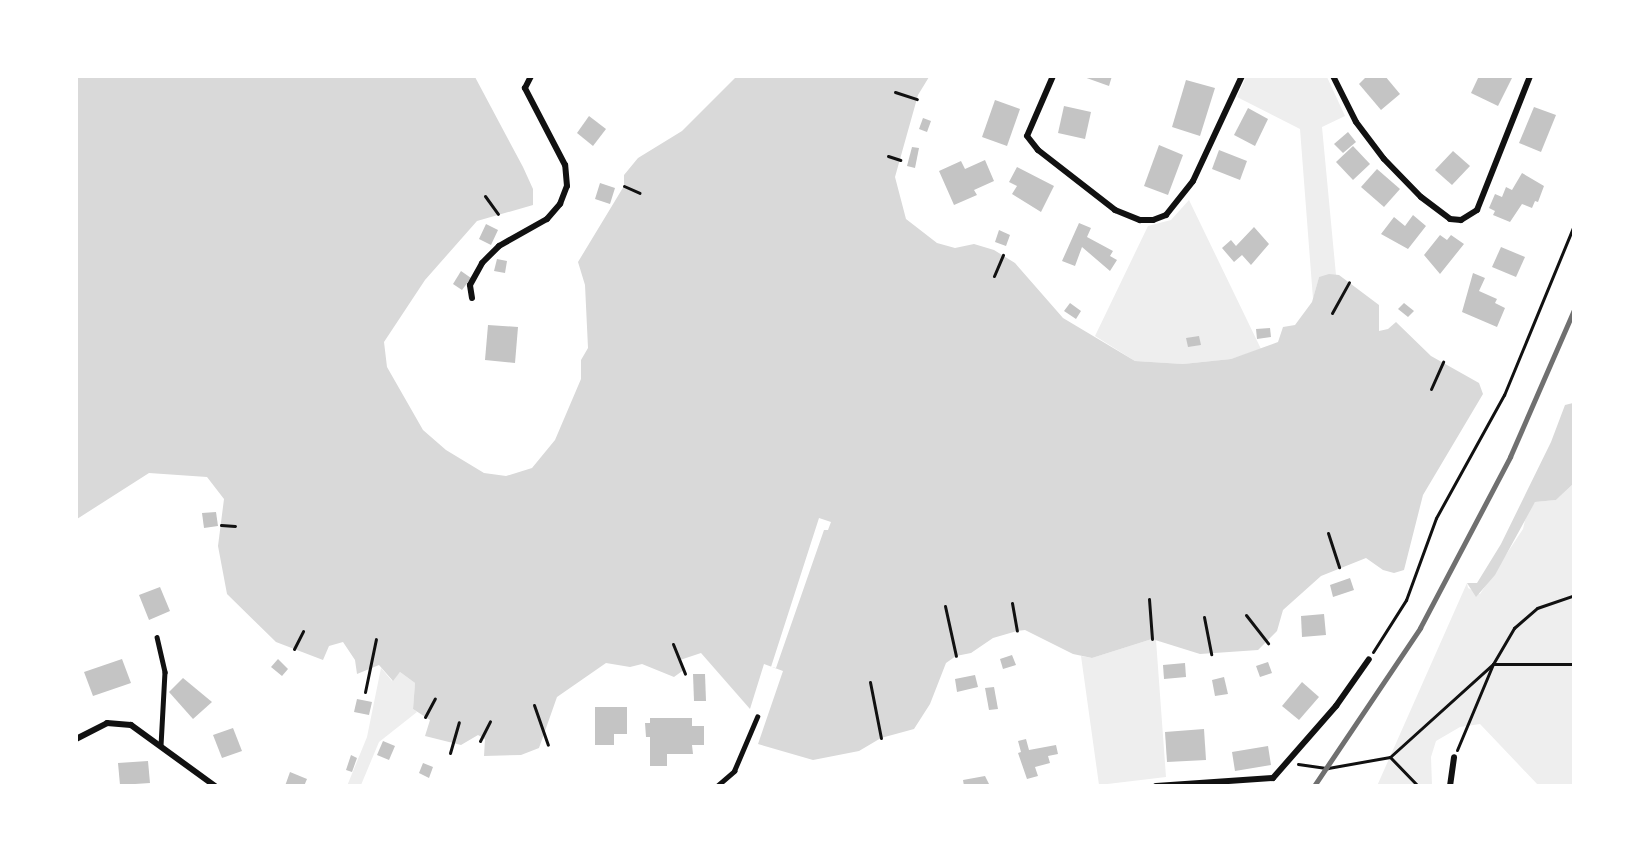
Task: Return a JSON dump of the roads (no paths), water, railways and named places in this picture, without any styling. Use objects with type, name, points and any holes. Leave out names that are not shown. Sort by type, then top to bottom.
[{"type":"street","points":[[472,297],[470,285],[483,263],[499,246],[547,219],[560,204],[567,186],[565,165],[525,88],[531,76]]},
{"type":"street","points":[[1053,76],[1027,136],[1038,150],[1115,210],[1140,220],[1166,215],[1193,181],[1242,76]]},
{"type":"street","points":[[1333,76],[1356,122],[1384,159],[1421,197],[1450,219],[1461,220],[1477,210],[1530,76]]},
{"type":"street","points":[[1156,786],[1257,782],[1274,778],[1290,763],[1369,659]]},
{"type":"street","points":[[76,739],[107,723],[131,726],[161,745],[215,786]]},
{"type":"street","points":[[1450,786],[1454,757]]},
{"type":"lane","points":[[157,637],[165,672],[161,745]]},
{"type":"lane","points":[[717,786],[734,771],[757,717]]},
{"type":"railway","points":[[1314,786],[1420,628],[1510,457],[1574,310]]}]
